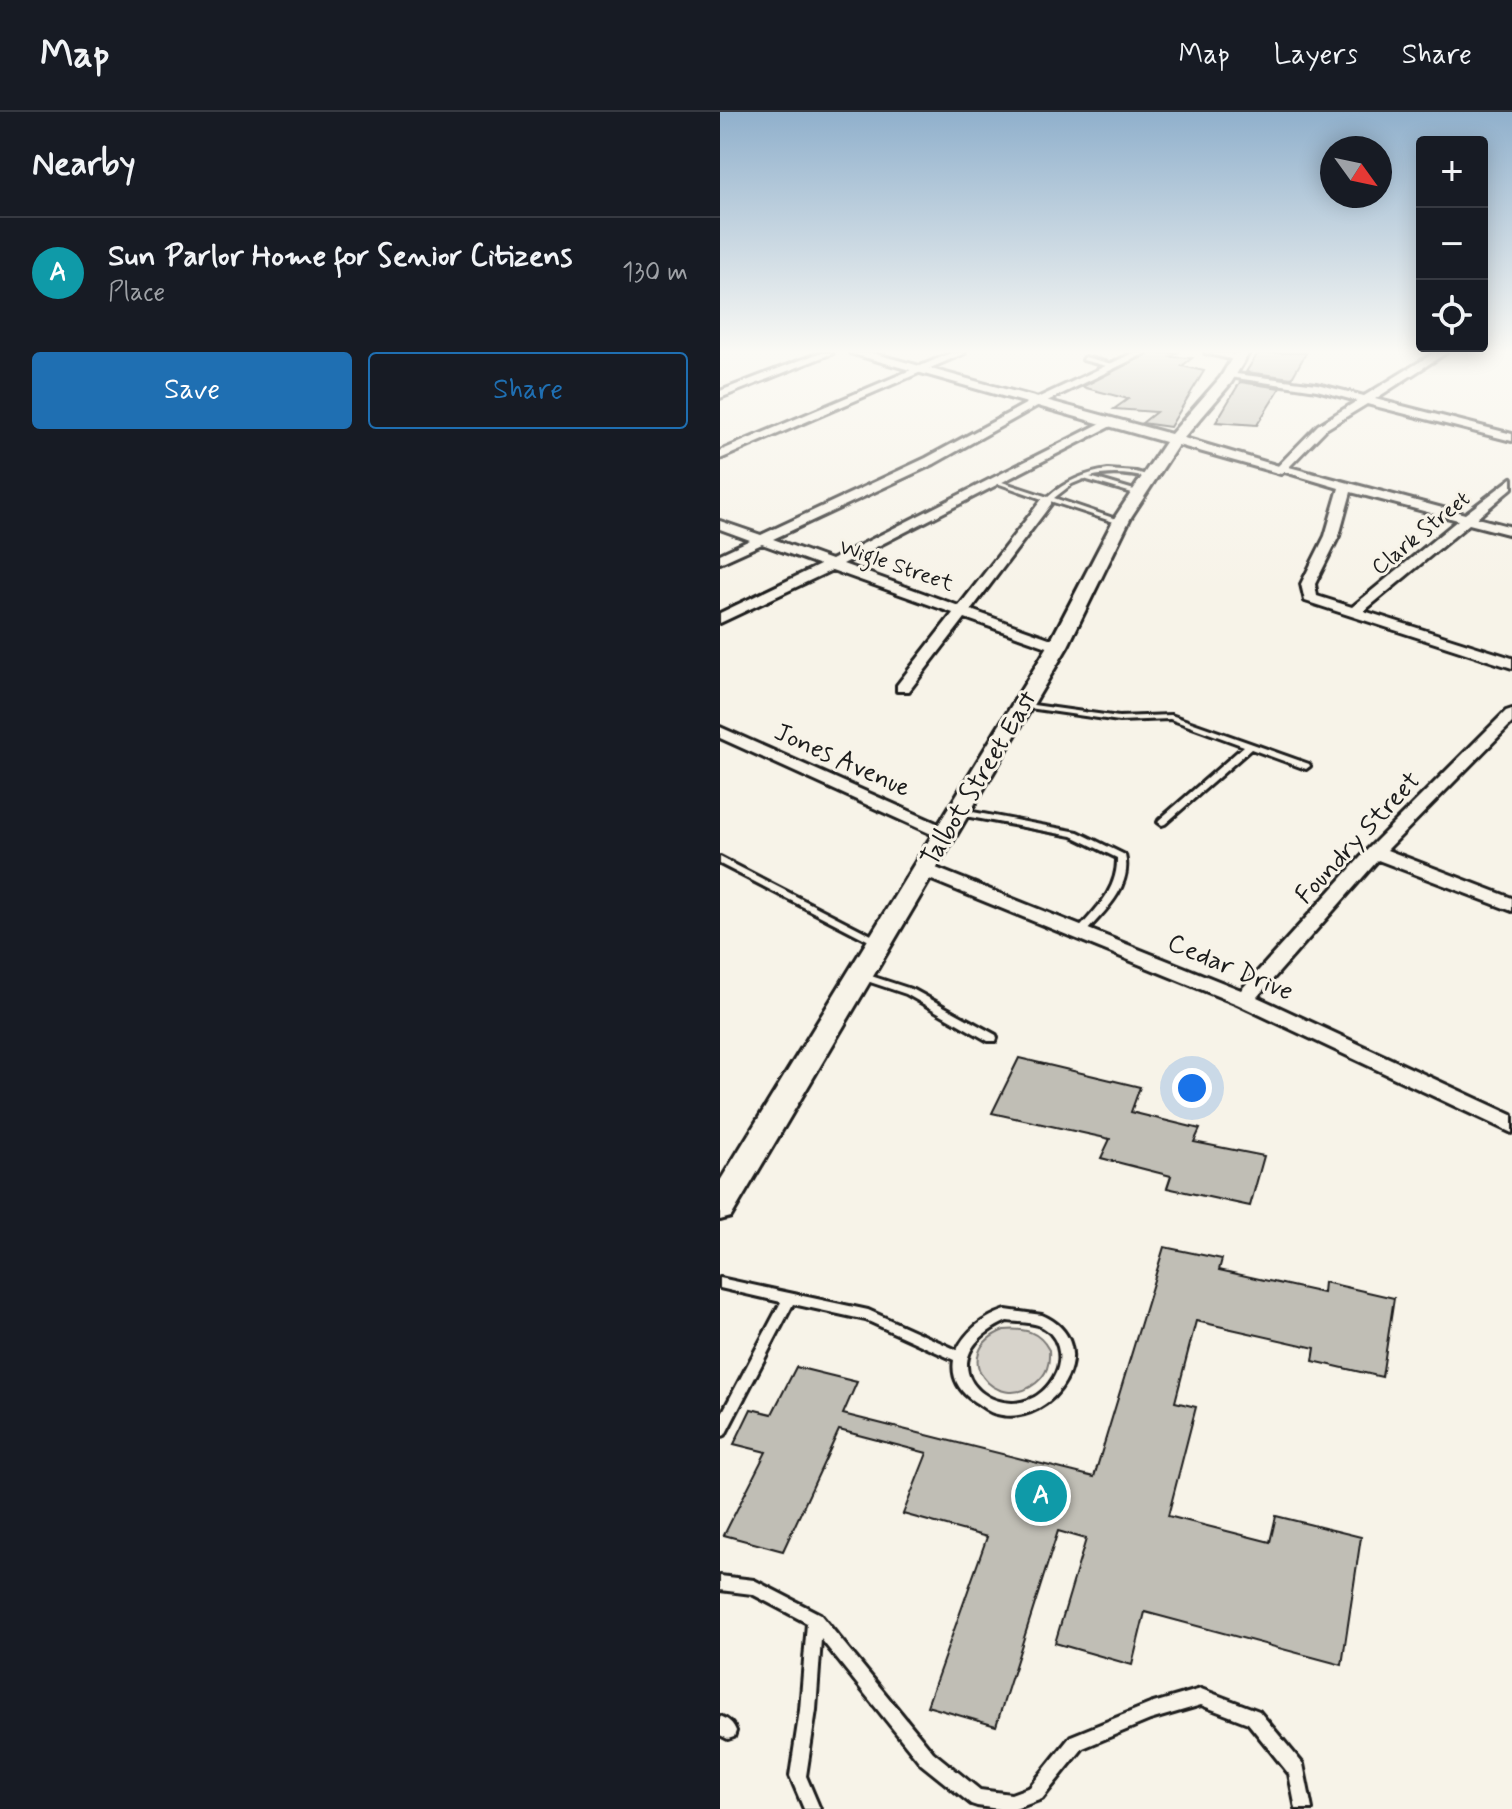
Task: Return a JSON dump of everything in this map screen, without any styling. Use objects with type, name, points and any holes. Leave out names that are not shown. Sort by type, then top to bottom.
[{"type":"main road","points":[[1147,432],[1281,469]]},
{"type":"main road","name":"Talbot Street East","points":[[720,1208],[1058,646],[1120,522],[1181,432]]},
{"type":"street","points":[[720,455],[774,432]]},
{"type":"street","points":[[720,559],[930,461],[982,432]]},
{"type":"street","points":[[720,619],[1092,432]]},
{"type":"street","points":[[1317,432],[1281,469],[1512,531]]},
{"type":"street","points":[[1490,432],[1512,438]]},
{"type":"street","name":"Clark Street","points":[[1353,613],[1512,482]]},
{"type":"street","points":[[1346,487],[1332,536],[1307,592],[1321,603],[1512,663]]},
{"type":"street","points":[[903,688],[1047,501]]},
{"type":"street","name":"Wigle Street","points":[[720,525],[1058,646]]},
{"type":"street","name":"Foundry Street","points":[[1244,999],[1375,852],[1512,714]]},
{"type":"street","name":"Jones Avenue","points":[[720,732],[950,822]]},
{"type":"street","points":[[1375,852],[1512,905]]},
{"type":"street","name":"Cedar Drive","points":[[924,870],[1244,999],[1512,1125]]},
{"type":"lane","points":[[1047,501],[1084,477],[1115,469],[1150,477]]},
{"type":"lane","points":[[1084,477],[1139,493]]},
{"type":"lane","points":[[997,482],[1047,501],[1120,522]]},
{"type":"lane","points":[[1022,705],[1119,719],[1171,717],[1306,766]]},
{"type":"lane","points":[[1162,822],[1250,746]]},
{"type":"lane","points":[[950,822],[1075,834],[1122,857],[1125,873],[1119,886],[1080,933]]},
{"type":"lane","points":[[720,860],[878,942]]},
{"type":"lane","points":[[860,975],[910,992],[992,1038]]},
{"type":"lane","points":[[720,1283],[868,1315],[929,1346],[960,1357]]},
{"type":"lane","points":[[720,1431],[790,1297]]},
{"type":"lane","points":[[1006,1315],[1039,1319],[1053,1327],[1068,1353],[1067,1369],[1061,1384],[1049,1397],[1032,1406],[1013,1409],[995,1407],[973,1394],[961,1373],[960,1357],[976,1330],[1006,1315]]},
{"type":"lane","points":[[720,1583],[754,1587],[815,1619],[927,1758],[977,1798],[1013,1806],[1036,1793],[1077,1742],[1150,1712],[1201,1697],[1253,1717],[1297,1770],[1304,1809]]},
{"type":"lane","points":[[812,1809],[798,1776],[808,1710],[815,1619]]},
{"type":"shaded area","points":[[1004,1330],[1030,1332],[1041,1339],[1049,1350],[1043,1376],[1021,1391],[1006,1391],[993,1386],[983,1377],[978,1365],[979,1352],[987,1340]]},
{"type":"building","points":[[1019,1058],[1140,1087],[1131,1112],[1200,1129],[1194,1142],[1264,1156],[1250,1206],[1167,1188],[1171,1176],[1101,1158],[1110,1139],[992,1113]]},
{"type":"building","points":[[1164,1247],[1222,1259],[1219,1270],[1323,1293],[1324,1282],[1394,1298],[1382,1377],[1313,1361],[1315,1348],[1196,1321],[1175,1402],[1196,1407],[1168,1516],[1270,1542],[1276,1516],[1361,1537],[1342,1665],[1145,1612],[1132,1665],[1055,1643],[1086,1539],[1058,1531],[996,1726],[927,1706],[987,1537],[903,1514],[927,1453],[839,1430],[783,1551],[724,1535],[766,1452],[734,1444],[751,1409],[772,1414],[796,1367],[857,1382],[843,1414],[1094,1477]]},
{"type":"place","name":"Sun Parlor Home for Senior Citizens","points":[[1041,1496]]}]
